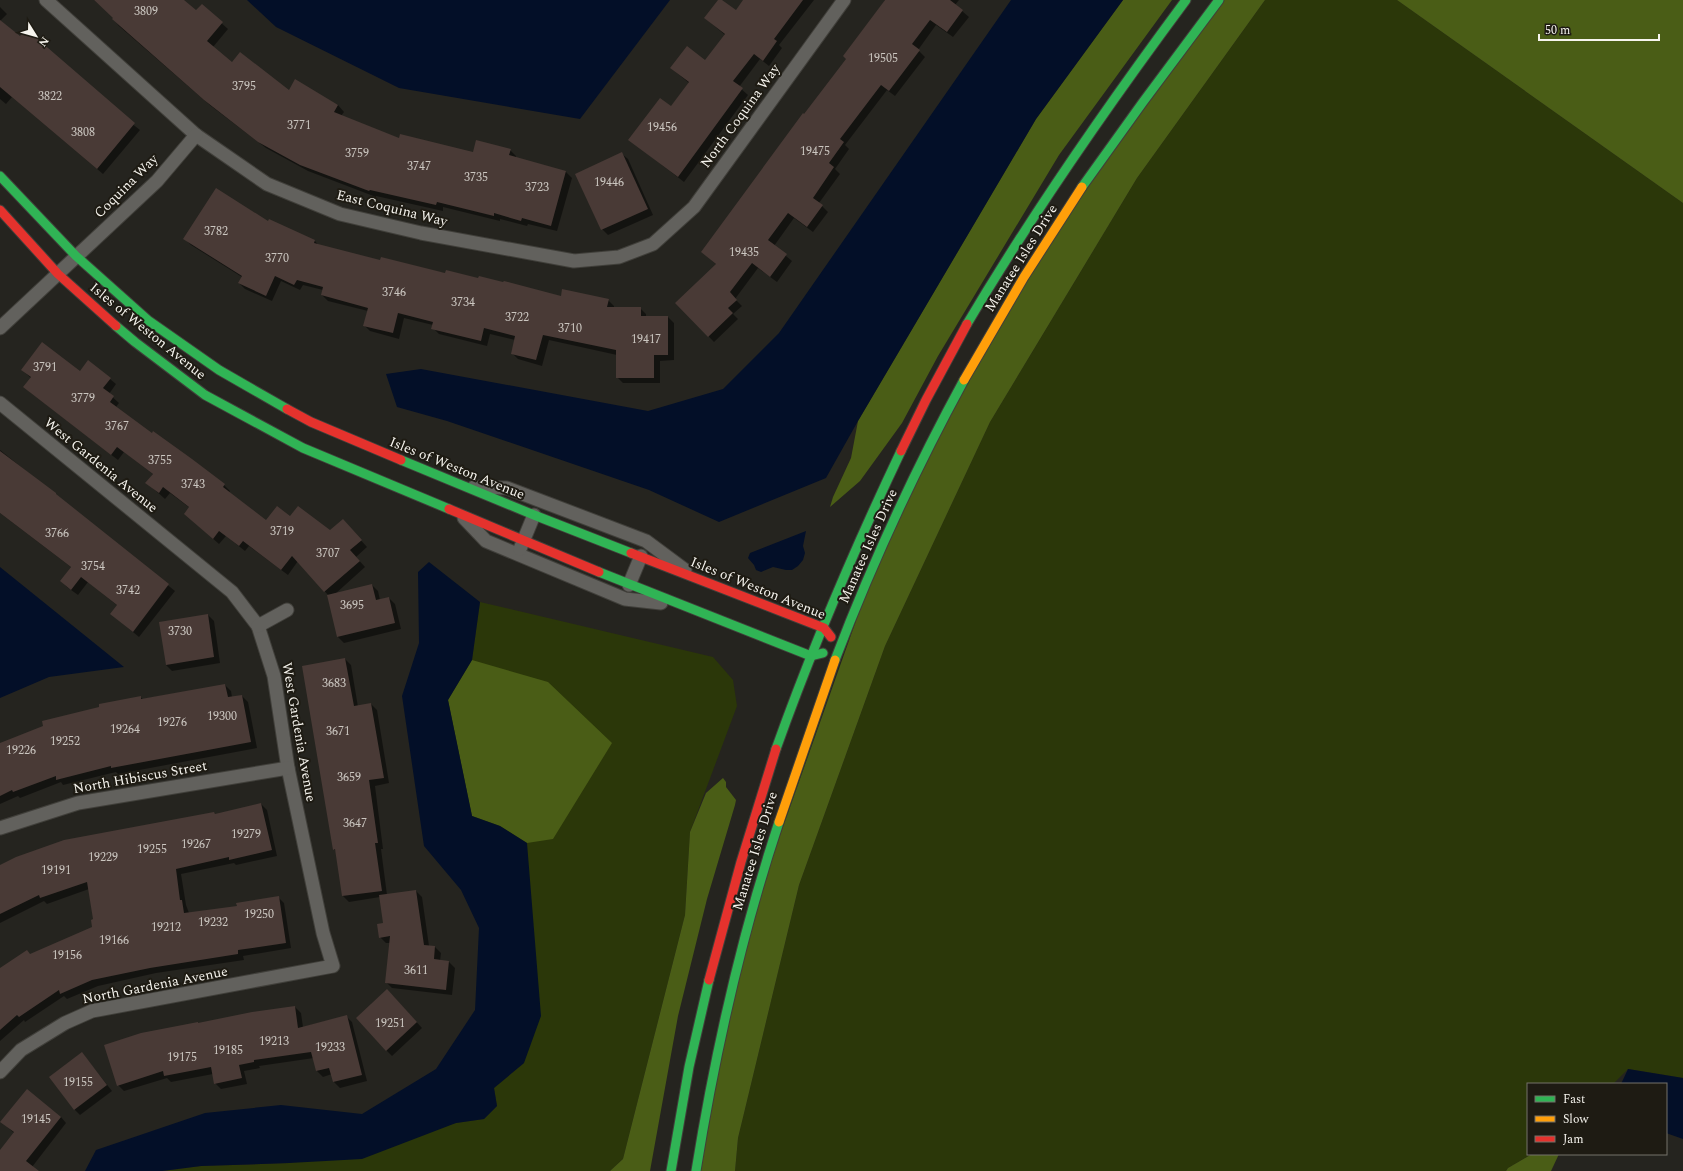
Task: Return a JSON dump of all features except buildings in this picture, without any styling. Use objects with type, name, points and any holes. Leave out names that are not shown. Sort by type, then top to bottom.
[{"type":"street","name":"East Coquina Way","points":[[46,0],[196,134],[267,184],[340,214],[421,233],[574,261],[619,256],[653,244]]},
{"type":"street","name":"North Coquina Way","points":[[653,244],[694,207],[844,0]]},
{"type":"street","name":"Manatee Isles Drive","points":[[671,1171],[697,1032],[739,869],[773,759],[812,656],[866,527],[902,449],[940,373],[987,290],[1046,193],[1131,73],[1186,0]]},
{"type":"street","name":"Manatee Isles Drive","points":[[696,1171],[720,1037],[743,940],[790,785],[839,649],[886,536],[965,379],[1023,277],[1088,176],[1148,92],[1219,0]]},
{"type":"street","name":"Coquina Way","points":[[0,328],[157,181],[196,134]]},
{"type":"street","name":"Isles of Weston Avenue","points":[[0,176],[76,256],[149,320],[219,370],[311,422],[534,515],[824,628],[839,649]]},
{"type":"street","name":"Isles of Weston Avenue","points":[[0,210],[58,274],[135,342],[205,395],[303,448],[459,512],[629,585],[812,656]]},
{"type":"street","name":"West Gardenia Avenue","points":[[0,403],[232,592],[258,626],[274,676],[288,768],[323,933],[333,966]]},
{"type":"street","points":[[467,487],[507,488],[646,541],[696,578]]},
{"type":"street","points":[[459,512],[486,541],[625,598],[683,605]]},
{"type":"street","points":[[518,554],[534,515]]},
{"type":"street","points":[[629,585],[642,556]]},
{"type":"street","points":[[258,626],[287,610]]},
{"type":"street","points":[[812,656],[839,649]]},
{"type":"street","name":"North Hibiscus Street","points":[[0,828],[78,803],[288,768]]},
{"type":"street","name":"North Gardenia Avenue","points":[[0,1072],[21,1050],[65,1023],[92,1011],[333,966]]},
{"type":"green space","points":[[1123,0],[1172,0],[1059,155],[938,356],[902,423],[860,481],[830,507],[851,458],[858,421],[1036,119]]},
{"type":"green space","points":[[1219,0],[1265,0],[1137,178],[990,422],[885,646],[799,885],[738,1138],[735,1171],[696,1171],[743,940],[886,536],[1023,277]]},
{"type":"green space","points":[[1265,0],[1397,0],[1683,203],[1683,1078],[1628,1069],[1614,1083],[1527,1083],[1527,1155],[1530,1155],[1508,1168],[1506,1171],[735,1171],[738,1138],[799,885],[885,646],[990,422],[1137,178]]},
{"type":"green space","points":[[1397,0],[1683,0],[1683,203]]},
{"type":"green space","points":[[480,602],[713,657],[733,680],[737,706],[690,832],[685,915],[623,1159],[610,1171],[162,1171],[201,1166],[289,1163],[456,1123],[484,1119],[497,1106],[494,1088],[524,1063],[448,700],[472,660]]},
{"type":"green space","points":[[472,660],[548,682],[612,743],[553,839],[527,843],[500,826],[472,816],[448,700]]},
{"type":"green space","points":[[723,778],[726,782],[726,787],[736,800],[707,899],[678,1016],[650,1171],[610,1171],[623,1159],[685,915],[690,832],[706,793]]},
{"type":"green space","points":[[1530,1155],[1559,1155],[1551,1171],[1506,1171],[1508,1168]]},
{"type":"water","points":[[247,0],[670,0],[580,119],[399,88],[276,27]]},
{"type":"water","points":[[1011,0],[1123,0],[1036,119],[826,478],[719,522],[649,490],[447,421],[397,407],[386,374],[421,369],[648,411],[723,389],[779,333]]},
{"type":"water","points":[[806,531],[803,546],[805,553],[803,560],[792,570],[773,567],[761,572],[756,570],[748,558],[750,553]]},
{"type":"water","points":[[429,562],[480,602],[472,660],[448,700],[472,816],[500,826],[527,843],[541,1016],[524,1063],[494,1088],[497,1106],[484,1119],[456,1123],[362,1159],[201,1166],[162,1171],[85,1171],[96,1150],[205,1113],[281,1105],[362,1114],[436,1069],[475,1010],[479,928],[461,890],[424,846],[402,696],[419,643],[418,572]]},
{"type":"water","points":[[0,567],[124,667],[49,677],[0,698]]},
{"type":"water","points":[[1628,1069],[1683,1078],[1683,1139],[1667,1133],[1667,1083],[1621,1083]]},
{"type":"traffic: fast","points":[[967,324],[992,282],[1072,159],[1186,0]]},
{"type":"traffic: fast","points":[[1082,187],[1219,0]]},
{"type":"traffic: fast","points":[[0,176],[76,256],[149,321],[219,370],[287,409]]},
{"type":"traffic: fast","points":[[116,326],[205,395],[303,448],[449,509]]},
{"type":"traffic: fast","points":[[835,660],[895,517],[928,448],[964,380]]},
{"type":"traffic: fast","points":[[776,749],[804,673],[835,598],[901,451]]},
{"type":"traffic: fast","points":[[401,460],[631,553]]},
{"type":"traffic: fast","points":[[599,572],[811,656],[823,653]]},
{"type":"traffic: fast","points":[[696,1171],[703,1127],[730,995],[765,865],[779,822]]},
{"type":"traffic: fast","points":[[671,1171],[689,1067],[709,980]]},
{"type":"traffic: slow","points":[[964,380],[1024,277],[1082,187]]},
{"type":"traffic: slow","points":[[779,822],[835,660]]},
{"type":"traffic: jam","points":[[0,210],[58,274],[116,326]]},
{"type":"traffic: jam","points":[[901,451],[926,400],[967,324]]},
{"type":"traffic: jam","points":[[287,409],[311,422],[401,460]]},
{"type":"traffic: jam","points":[[449,509],[599,572]]},
{"type":"traffic: jam","points":[[631,553],[824,628],[831,637]]},
{"type":"traffic: jam","points":[[709,980],[741,862],[776,749]]}]
